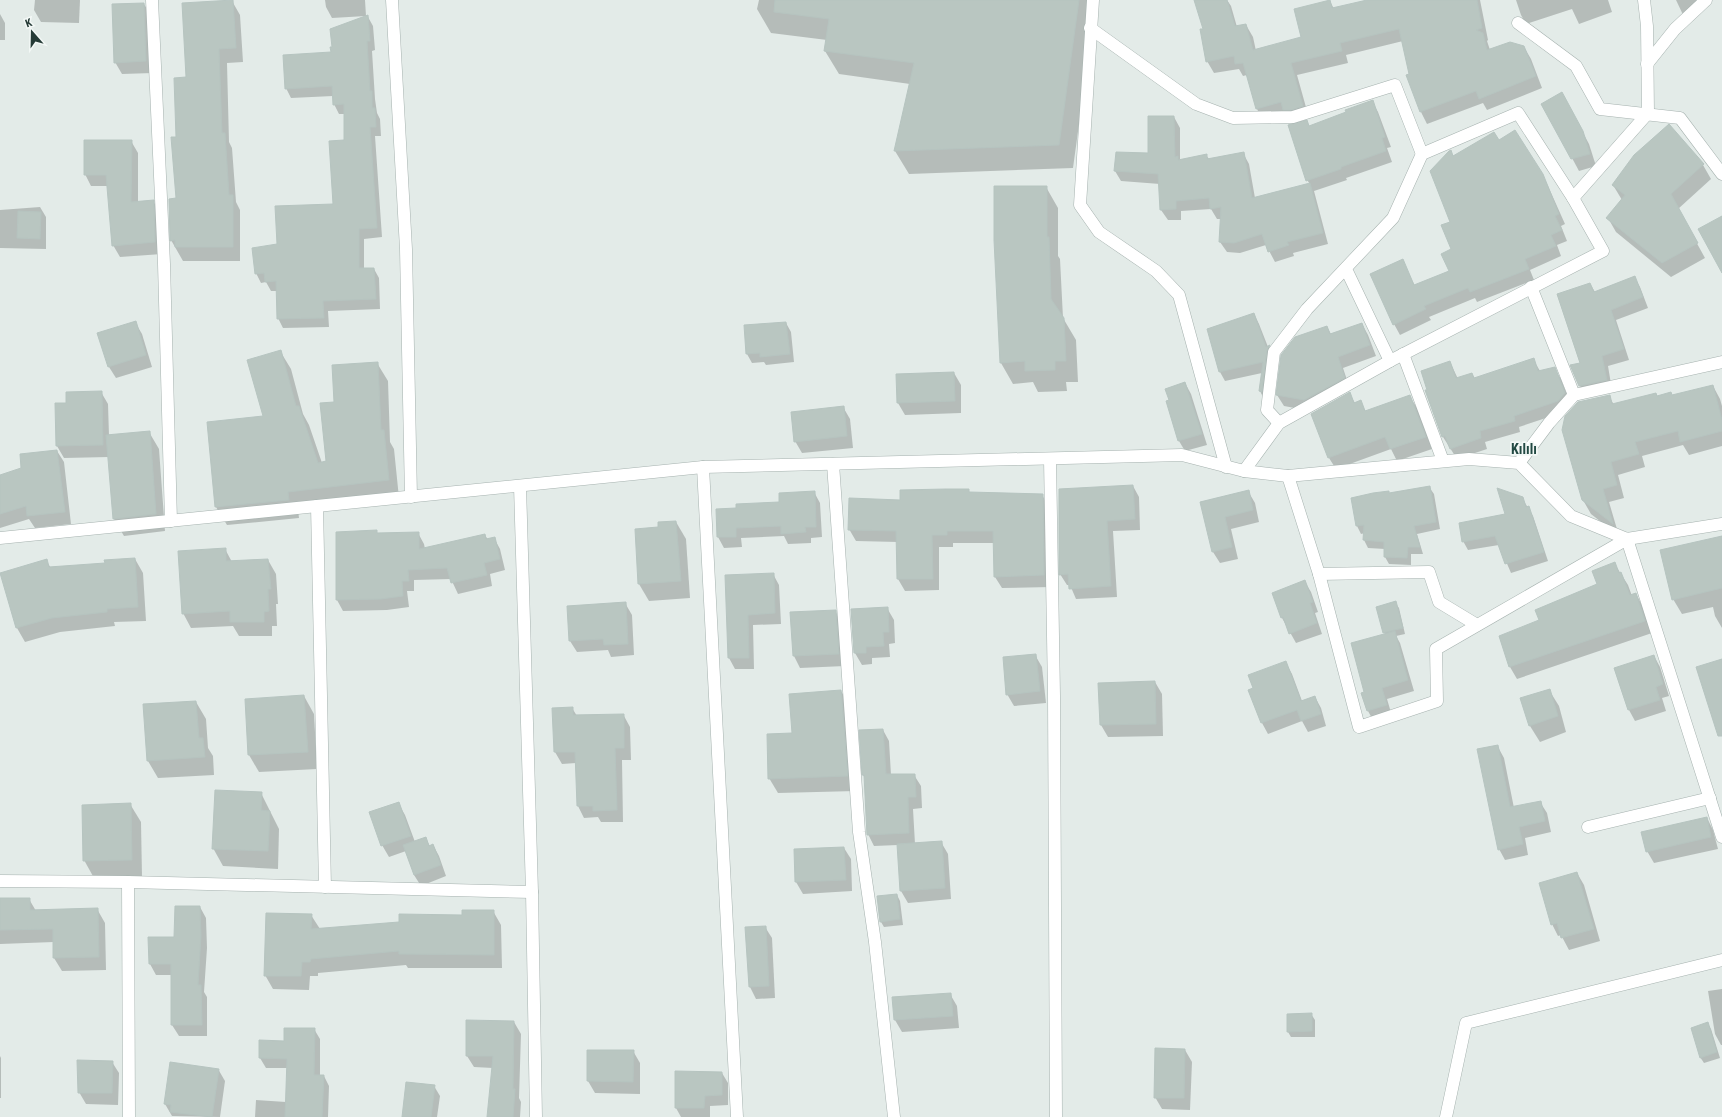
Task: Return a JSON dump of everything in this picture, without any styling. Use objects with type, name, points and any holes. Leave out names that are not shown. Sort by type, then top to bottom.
[{"type":"street","points":[[152,0],[164,264],[171,521]]},
{"type":"street","points":[[392,0],[406,249],[411,497]]},
{"type":"street","points":[[1093,0],[1090,28],[1080,205],[1099,232],[1156,271],[1179,295],[1226,467]]},
{"type":"street","points":[[1573,198],[1648,113],[1647,26],[1644,0]]},
{"type":"street","points":[[1647,64],[1675,30],[1706,0]]},
{"type":"street","points":[[1518,23],[1576,66],[1600,109],[1648,113],[1680,118],[1722,174]]},
{"type":"street","points":[[1090,28],[1196,104],[1233,118],[1294,117],[1395,85],[1422,154]]},
{"type":"street","points":[[1244,471],[1279,423],[1403,354],[1530,287],[1603,251],[1573,198],[1518,113],[1422,154],[1393,218],[1307,309],[1274,352],[1268,410],[1279,423]]},
{"type":"street","points":[[1346,269],[1390,361]]},
{"type":"street","points":[[1530,287],[1574,395]]},
{"type":"street","points":[[1403,354],[1443,461]]},
{"type":"street","points":[[1519,463],[1549,424],[1574,395],[1722,362]]},
{"type":"street","points":[[0,538],[703,467],[1182,455],[1244,471],[1288,476],[1469,458],[1519,463],[1571,516],[1628,539]]},
{"type":"street","points":[[1050,459],[1054,703],[1056,1117]]},
{"type":"street","points":[[833,464],[859,832],[875,942],[894,1117]]},
{"type":"street","points":[[703,467],[737,1117]]},
{"type":"street","points":[[1288,476],[1319,574],[1359,727],[1437,701],[1436,649],[1628,539],[1722,524]]},
{"type":"street","points":[[520,486],[532,892],[536,1117]]},
{"type":"street","points":[[316,506],[326,887]]},
{"type":"street","points":[[1628,539],[1722,837]]},
{"type":"street","points":[[1319,574],[1429,572],[1439,602],[1477,625]]},
{"type":"street","points":[[1588,827],[1710,798]]},
{"type":"street","points":[[0,881],[128,882],[532,892]]},
{"type":"street","points":[[128,882],[129,1117]]},
{"type":"street","points":[[1446,1117],[1466,1023],[1722,960]]},
{"type":"building","points":[[233,0],[236,48],[219,49],[222,133],[225,133],[229,195],[233,195],[233,247],[175,247],[175,240],[170,241],[169,199],[176,198],[171,137],[176,137],[174,78],[186,77],[182,3]]},
{"type":"building","points":[[775,0],[1079,0],[1059,145],[894,151],[914,63],[824,51],[829,19],[774,12]]},
{"type":"building","points":[[1194,0],[1227,0],[1235,26],[1246,24],[1253,50],[1301,37],[1294,9],[1330,0],[1332,8],[1367,0],[1477,0],[1482,28],[1476,30],[1483,33],[1487,50],[1510,42],[1524,46],[1536,76],[1479,99],[1476,91],[1420,112],[1406,75],[1409,74],[1399,29],[1340,43],[1342,51],[1291,63],[1303,106],[1292,110],[1283,110],[1281,102],[1256,109],[1243,63],[1235,64],[1234,56],[1206,62],[1200,29],[1203,29]]},
{"type":"building","points":[[144,3],[146,61],[114,63],[112,4]]},
{"type":"building","points":[[368,15],[370,41],[367,41],[370,91],[372,91],[372,108],[375,108],[376,127],[370,127],[377,228],[359,229],[359,268],[374,268],[376,299],[323,301],[324,318],[277,319],[276,281],[265,282],[264,273],[255,274],[252,248],[277,244],[275,206],[333,204],[329,141],[344,140],[344,104],[333,105],[332,86],[285,89],[283,55],[331,52],[330,47],[332,47],[330,29]]},
{"type":"building","points":[[1562,92],[1583,131],[1590,154],[1571,159],[1541,104]]},
{"type":"building","points":[[1373,100],[1385,137],[1382,138],[1386,151],[1306,181],[1288,125],[1307,120],[1309,126],[1346,112],[1345,110]]},
{"type":"building","points":[[1148,116],[1174,116],[1175,157],[1178,156],[1178,160],[1207,154],[1207,159],[1244,152],[1252,198],[1310,183],[1323,233],[1287,242],[1289,245],[1268,252],[1262,234],[1234,243],[1219,242],[1221,207],[1210,209],[1209,198],[1176,201],[1176,209],[1160,210],[1158,174],[1114,171],[1116,152],[1148,153]]},
{"type":"building","points":[[1669,124],[1704,164],[1671,194],[1698,243],[1662,263],[1606,218],[1625,195],[1612,185],[1634,155]]},
{"type":"building","points":[[1515,130],[1543,174],[1559,214],[1555,216],[1562,230],[1551,235],[1556,246],[1525,259],[1529,269],[1470,292],[1468,288],[1424,306],[1426,309],[1393,325],[1370,274],[1403,259],[1414,285],[1449,271],[1441,254],[1451,249],[1441,225],[1450,222],[1430,171],[1451,150],[1453,156],[1494,132],[1499,140]]},
{"type":"building","points":[[84,140],[132,140],[131,202],[154,200],[155,242],[112,246],[106,175],[84,175]]},
{"type":"building","points":[[994,186],[1047,186],[1047,237],[1049,237],[1051,299],[1064,318],[1066,361],[1055,361],[1055,370],[1025,371],[1025,361],[1000,363],[994,240]]},
{"type":"building","points":[[18,211],[41,212],[40,239],[17,238]]},
{"type":"building","points":[[1722,216],[1722,273],[1698,229]]},
{"type":"building","points":[[1635,276],[1643,297],[1611,310],[1624,349],[1602,356],[1607,380],[1579,386],[1570,365],[1580,363],[1557,294],[1590,283],[1594,292]]},
{"type":"building","points":[[1254,313],[1266,347],[1270,345],[1267,351],[1262,392],[1259,391],[1263,362],[1219,372],[1207,329]]},
{"type":"building","points":[[136,321],[146,355],[108,367],[97,333]]},
{"type":"building","points":[[786,322],[790,354],[760,357],[760,353],[746,354],[744,325]]},
{"type":"building","points":[[1362,323],[1370,345],[1338,357],[1345,378],[1304,400],[1276,395],[1281,355],[1295,337],[1327,326],[1330,334]]},
{"type":"building","points":[[281,350],[296,406],[299,406],[318,463],[326,461],[320,403],[334,402],[332,365],[378,362],[381,430],[384,430],[389,480],[288,492],[289,500],[215,507],[207,422],[263,416],[247,360]]},
{"type":"building","points":[[1534,358],[1538,371],[1555,367],[1565,393],[1558,401],[1514,416],[1515,421],[1480,431],[1481,438],[1450,449],[1445,436],[1442,437],[1425,390],[1427,390],[1421,371],[1450,361],[1456,378],[1472,373],[1474,378]]},
{"type":"building","points":[[954,372],[955,401],[897,403],[896,374]]},
{"type":"building","points":[[1185,382],[1202,434],[1178,441],[1166,401],[1169,400],[1165,389]]},
{"type":"building","points":[[1713,385],[1722,420],[1722,431],[1680,442],[1678,431],[1635,442],[1639,454],[1611,462],[1617,485],[1603,489],[1613,524],[1582,500],[1562,430],[1565,416],[1578,402],[1610,395],[1612,404],[1656,393],[1657,396],[1671,392],[1672,395]]},
{"type":"building","points":[[102,391],[103,445],[56,446],[55,403],[66,403],[66,392]]},
{"type":"building","points":[[1350,392],[1354,403],[1361,400],[1365,411],[1410,395],[1426,437],[1390,449],[1385,437],[1328,458],[1311,414]]},
{"type":"building","points":[[844,406],[847,436],[794,442],[791,412]]},
{"type":"building","points":[[150,431],[156,514],[113,519],[106,435]]},
{"type":"building","points":[[57,450],[65,512],[27,516],[26,506],[0,514],[0,475],[21,468],[20,454]]},
{"type":"building","points":[[1133,485],[1135,519],[1107,521],[1111,586],[1069,589],[1068,574],[1059,575],[1059,489]]},
{"type":"building","points":[[1430,486],[1436,522],[1414,526],[1420,547],[1408,547],[1407,558],[1384,557],[1384,542],[1363,540],[1364,525],[1356,526],[1351,498],[1373,493],[1389,491],[1389,493]]},
{"type":"building","points":[[1497,488],[1523,497],[1526,507],[1529,506],[1544,552],[1505,564],[1495,536],[1462,542],[1459,523],[1505,514]]},
{"type":"building","points":[[969,489],[969,492],[1043,494],[1044,575],[994,577],[993,531],[947,531],[947,535],[932,535],[933,579],[897,579],[896,531],[848,530],[849,498],[900,500],[900,490]]},
{"type":"building","points":[[1249,490],[1253,510],[1225,517],[1232,547],[1212,552],[1200,502]]},
{"type":"building","points":[[815,491],[816,527],[805,527],[806,532],[781,534],[781,526],[736,528],[736,537],[717,537],[716,509],[736,508],[736,504],[779,502],[779,493]]},
{"type":"building","points":[[676,521],[681,581],[638,584],[635,529],[658,527],[658,522]]},
{"type":"building","points":[[377,530],[377,533],[419,532],[419,549],[485,534],[486,539],[495,537],[500,559],[484,563],[487,575],[451,583],[447,568],[408,570],[409,581],[402,581],[403,596],[381,599],[336,600],[336,532]]},
{"type":"building","points":[[1722,536],[1722,588],[1672,600],[1660,550]]},
{"type":"building","points":[[226,548],[226,561],[268,559],[271,589],[268,589],[269,611],[264,612],[264,622],[230,622],[230,611],[182,614],[178,551]]},
{"type":"building","points":[[135,558],[138,607],[107,609],[107,612],[52,618],[16,628],[0,573],[47,559],[49,567],[105,563],[104,560]]},
{"type":"building","points":[[1615,562],[1619,573],[1621,572],[1630,595],[1636,593],[1645,621],[1509,667],[1499,636],[1539,620],[1535,610],[1597,584],[1592,571]]},
{"type":"building","points":[[774,573],[775,613],[748,615],[749,658],[728,658],[725,575]]},
{"type":"building","points":[[1305,580],[1313,602],[1310,603],[1317,623],[1289,634],[1283,617],[1281,618],[1272,593]]},
{"type":"building","points":[[1396,601],[1403,628],[1383,633],[1376,607]]},
{"type":"building","points":[[626,602],[628,644],[604,645],[603,639],[569,641],[567,606]]},
{"type":"building","points":[[888,607],[889,632],[883,632],[884,646],[866,647],[866,653],[854,653],[851,609]]},
{"type":"building","points":[[836,610],[839,654],[793,656],[790,612]]},
{"type":"building","points":[[1395,631],[1408,680],[1382,688],[1387,705],[1367,711],[1361,693],[1364,692],[1351,643]]},
{"type":"building","points":[[1036,654],[1040,691],[1006,695],[1003,657]]},
{"type":"building","points":[[1654,655],[1663,684],[1656,687],[1660,700],[1628,710],[1614,668]]},
{"type":"building","points":[[1722,659],[1722,736],[1718,736],[1696,667]]},
{"type":"building","points":[[1286,661],[1301,701],[1315,696],[1321,714],[1301,721],[1297,710],[1261,723],[1248,690],[1253,688],[1248,675]]},
{"type":"building","points":[[1155,681],[1156,724],[1100,725],[1098,683]]},
{"type":"building","points":[[1550,689],[1558,716],[1529,726],[1520,698]]},
{"type":"building","points":[[841,690],[848,776],[768,779],[767,734],[792,733],[789,694]]},
{"type":"building","points":[[304,695],[308,752],[248,755],[245,699]]},
{"type":"building","points":[[196,701],[199,738],[203,738],[205,757],[147,761],[143,704]]},
{"type":"building","points":[[573,707],[573,715],[624,714],[624,748],[615,748],[617,810],[593,811],[593,806],[577,806],[575,752],[554,752],[552,708]]},
{"type":"building","points":[[883,729],[886,774],[915,774],[916,797],[908,797],[909,833],[867,835],[864,775],[862,775],[859,730]]},
{"type":"building","points":[[1498,745],[1510,807],[1541,801],[1545,821],[1519,827],[1523,844],[1498,850],[1477,749]]},
{"type":"building","points":[[215,790],[262,792],[261,810],[270,811],[268,851],[212,849]]},
{"type":"building","points":[[399,802],[411,836],[381,846],[369,812]]},
{"type":"building","points":[[131,803],[132,860],[83,861],[82,805]]},
{"type":"building","points":[[1707,817],[1711,837],[1646,852],[1641,832]]},
{"type":"building","points":[[426,837],[429,846],[433,844],[441,865],[414,875],[403,845]]},
{"type":"building","points":[[942,841],[945,888],[900,891],[897,844]]},
{"type":"building","points":[[844,847],[846,880],[795,882],[794,849]]},
{"type":"building","points":[[1577,872],[1594,929],[1561,938],[1557,923],[1551,925],[1539,883]]},
{"type":"building","points":[[897,894],[900,919],[880,922],[877,896]]},
{"type":"building","points":[[0,898],[30,898],[30,910],[98,908],[99,957],[53,958],[53,929],[0,930]]},
{"type":"building","points":[[175,906],[200,906],[201,936],[198,985],[201,985],[202,1025],[171,1025],[171,964],[149,964],[148,937],[174,937]]},
{"type":"building","points":[[462,910],[494,910],[494,955],[399,954],[399,951],[311,959],[310,962],[302,962],[301,976],[264,976],[266,913],[312,914],[311,929],[399,922],[399,914],[462,915]]},
{"type":"building","points":[[766,926],[769,986],[749,987],[745,927]]},
{"type":"building","points":[[951,993],[953,1016],[894,1020],[892,997]]},
{"type":"building","points":[[1312,1013],[1312,1031],[1287,1032],[1287,1014]]},
{"type":"building","points":[[466,1020],[514,1021],[513,1089],[515,1089],[513,1117],[487,1117],[493,1056],[466,1056]]},
{"type":"building","points":[[1708,1022],[1717,1052],[1700,1058],[1691,1028]]},
{"type":"building","points":[[284,1028],[315,1028],[314,1075],[324,1075],[322,1117],[285,1117],[287,1059],[259,1058],[259,1040],[284,1041]]},
{"type":"building","points":[[1155,1048],[1185,1049],[1184,1098],[1154,1098]]},
{"type":"building","points":[[587,1050],[634,1050],[633,1082],[587,1081]]},
{"type":"building","points":[[77,1060],[113,1061],[112,1093],[78,1093]]},
{"type":"building","points":[[170,1062],[219,1069],[212,1117],[170,1112],[171,1105],[164,1104]]},
{"type":"building","points":[[675,1071],[722,1072],[722,1095],[705,1096],[704,1108],[675,1108]]},
{"type":"building","points":[[406,1082],[435,1085],[431,1117],[402,1117]]},
{"type":"district","name":"Kılılı","points":[[1524,449]]}]
